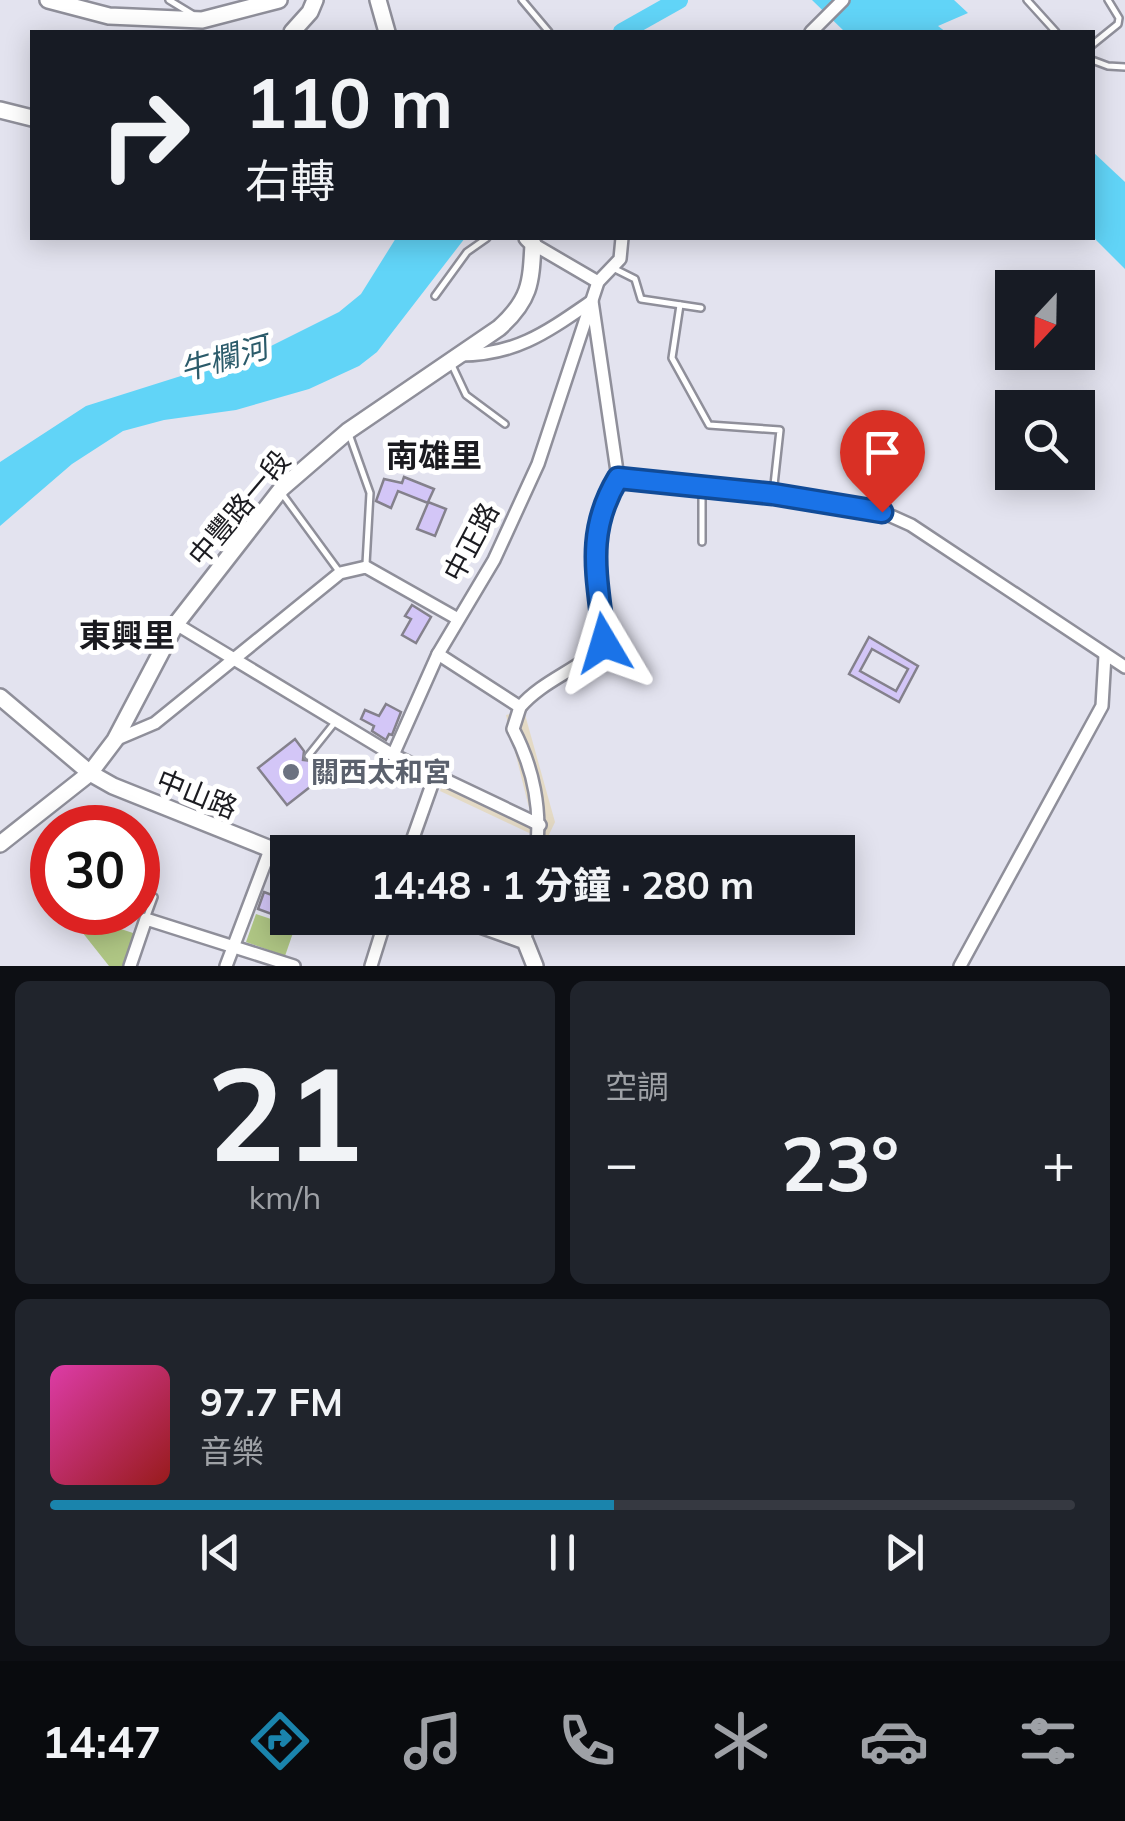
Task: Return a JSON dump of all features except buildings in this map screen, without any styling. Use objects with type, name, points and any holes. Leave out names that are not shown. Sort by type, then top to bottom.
[{"type":"main road","points":[[48,0],[109,16],[207,24],[279,0]]},
{"type":"main road","points":[[294,30],[315,0]]},
{"type":"main road","points":[[378,0],[386,30]]},
{"type":"main road","points":[[0,110],[30,118]]},
{"type":"main road","name":"中豐路一段","points":[[0,844],[90,773],[115,740],[176,624],[280,490],[348,431],[499,328],[517,311],[528,288],[530,241]]},
{"type":"main road","name":"中山路","points":[[0,697],[90,773],[270,850]]},
{"type":"main road","points":[[508,935],[525,941],[535,966]]},
{"type":"street","points":[[813,30],[844,0]]},
{"type":"street","name":"中正路","points":[[393,755],[438,654],[494,560],[538,464],[598,282],[620,259],[622,240]]},
{"type":"street","points":[[530,241],[598,282]]},
{"type":"street","points":[[454,358],[491,355],[541,336],[592,301],[618,478],[606,498],[594,542],[604,643],[594,654],[548,681],[520,707],[512,729],[540,811],[539,835]]},
{"type":"street","points":[[618,478],[773,494],[882,512],[910,525],[1125,668]]},
{"type":"street","points":[[115,740],[155,723],[340,573],[366,567],[458,619]]},
{"type":"street","points":[[176,624],[393,755],[540,825]]},
{"type":"street","points":[[438,654],[520,707]]},
{"type":"street","points":[[960,966],[1102,706],[1105,655]]},
{"type":"street","points":[[414,835],[435,776]]},
{"type":"street","points":[[226,966],[270,850]]},
{"type":"street","points":[[160,922],[294,966]]},
{"type":"street","points":[[130,966],[140,935]]},
{"type":"street","points":[[371,966],[381,935]]},
{"type":"street","points":[[525,941],[526,935]]},
{"type":"lane","points":[[168,0],[207,24],[211,0]]},
{"type":"lane","points":[[522,0],[547,30]]},
{"type":"lane","points":[[1027,0],[1054,30]]},
{"type":"lane","points":[[1095,42],[1118,24],[1119,18],[1108,0]]},
{"type":"lane","points":[[1095,61],[1125,68]]},
{"type":"lane","points":[[435,296],[467,252],[484,240]]},
{"type":"lane","points":[[612,268],[636,279],[641,299],[701,308]]},
{"type":"lane","points":[[680,305],[672,358],[709,425],[780,430],[773,494]]},
{"type":"lane","points":[[454,358],[466,395],[505,424]]},
{"type":"lane","points":[[348,431],[370,493],[366,567]]},
{"type":"lane","points":[[702,486],[702,542]]},
{"type":"lane","points":[[280,490],[340,573]]},
{"type":"lane","points":[[308,756],[336,721]]},
{"type":"shaded area","points":[[524,711],[555,822],[549,835],[533,835],[440,791],[447,773],[530,812],[506,715]]},
{"type":"green space","points":[[256,914],[270,919],[270,935],[292,935],[285,956],[246,942]]},
{"type":"green space","points":[[84,935],[136,935],[125,966],[109,966]]},
{"type":"water","points":[[812,0],[954,0],[968,13],[938,26],[943,30],[843,30]]},
{"type":"water","points":[[1095,154],[1125,182],[1125,269],[1095,239]]},
{"type":"water","name":"牛欄河","points":[[395,240],[463,240],[377,352],[359,366],[309,389],[236,410],[164,420],[123,431],[72,464],[0,526],[0,462],[86,406],[263,350],[339,312],[361,294]]},
{"type":"waterway","name":"牛欄河","points":[[626,30],[679,0]]},
{"type":"place","name":"關西太和宮","points":[[291,772]]},
{"type":"district","name":"南雄里","points":[[434,456]]},
{"type":"district","name":"東興里","points":[[127,636]]},
{"type":"route","points":[[604,643],[594,542],[606,498],[618,478],[773,494],[882,512]]}]
